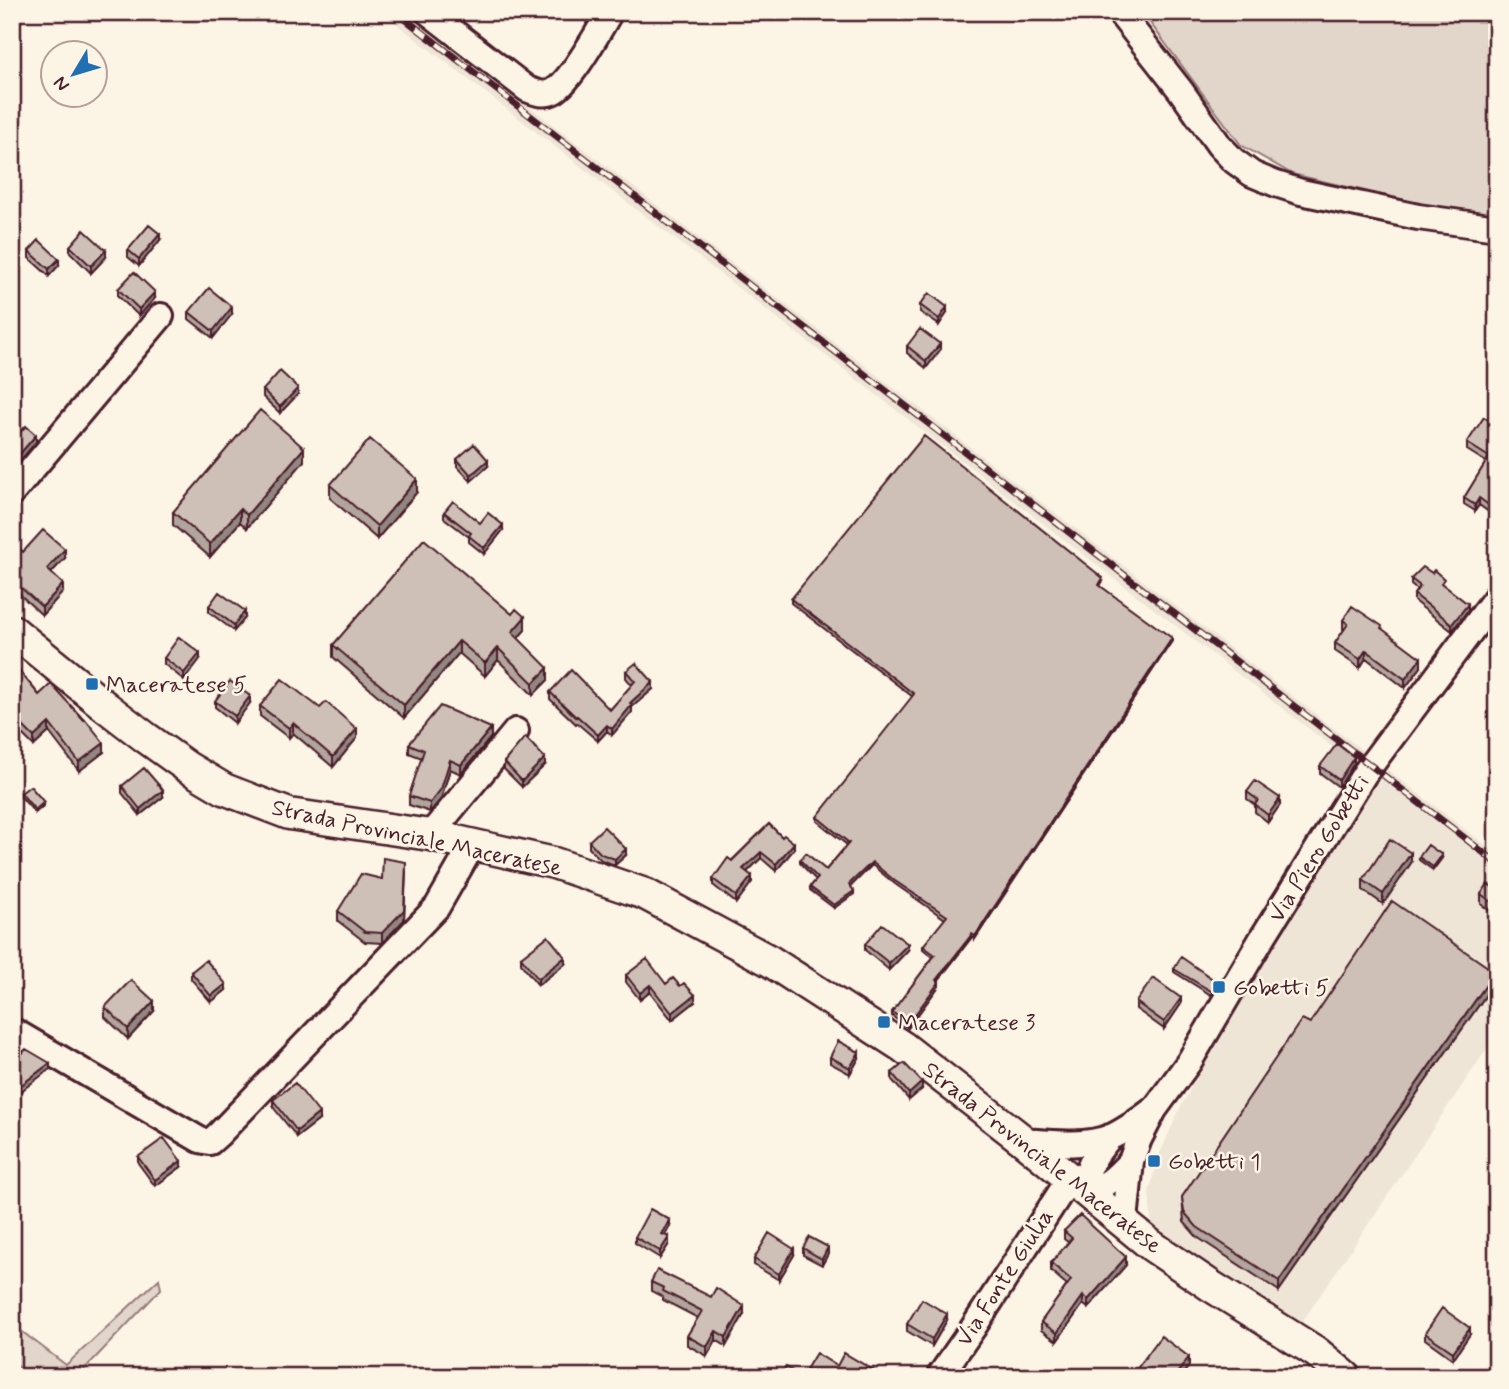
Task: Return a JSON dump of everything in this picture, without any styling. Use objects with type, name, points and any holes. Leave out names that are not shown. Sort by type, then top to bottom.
[{"type":"main road","name":"Strada Provinciale Maceratese","points":[[12,630],[145,737],[224,789],[289,814],[430,835],[554,863],[645,894],[758,955],[903,1047],[1024,1141],[1152,1246],[1316,1352],[1346,1377]]},
{"type":"street","points":[[428,12],[527,89],[542,94],[553,91],[567,80],[610,12]]},
{"type":"street","points":[[1119,12],[1219,145],[1252,174],[1314,195],[1418,217],[1497,228]]},
{"type":"street","points":[[12,493],[161,316]]},
{"type":"street","name":"Via Piero Gobetti","points":[[1154,1110],[1189,1062],[1261,940],[1374,759],[1497,596]]},
{"type":"street","points":[[430,835],[516,731]]},
{"type":"street","points":[[12,1030],[200,1140],[210,1142],[437,907],[472,844]]},
{"type":"street","points":[[1024,1141],[1078,1143],[1110,1137],[1154,1110]]},
{"type":"street","points":[[1126,1226],[1131,1161],[1154,1110]]},
{"type":"street","points":[[1077,1185],[1086,1179],[1095,1154],[1110,1137]]},
{"type":"street","points":[[1077,1185],[1098,1189],[1110,1182],[1131,1161]]},
{"type":"street","name":"Via Fonte Giulia","points":[[939,1377],[1077,1185]]},
{"type":"shaded area","points":[[381,12],[407,12],[1366,753],[1357,766]]},
{"type":"shaded area","points":[[1142,12],[1497,12],[1497,215],[1429,206],[1292,174],[1241,145]]},
{"type":"shaded area","points":[[1384,767],[1497,854],[1497,1034],[1298,1328],[1156,1237],[1151,1219],[1149,1192],[1158,1158],[1180,1108],[1230,1015]]},
{"type":"shaded area","points":[[159,1279],[161,1289],[77,1377],[28,1377],[12,1360],[12,1324],[66,1365]]},
{"type":"building","points":[[149,225],[160,234],[139,259],[128,250]]},
{"type":"building","points":[[84,230],[106,250],[91,266],[70,246]]},
{"type":"building","points":[[39,240],[59,259],[49,269],[29,251]]},
{"type":"building","points":[[134,272],[155,292],[139,309],[118,289]]},
{"type":"building","points":[[209,288],[232,307],[213,331],[189,312]]},
{"type":"building","points":[[929,293],[947,307],[939,319],[920,305]]},
{"type":"building","points":[[920,329],[940,344],[926,361],[907,346]]},
{"type":"building","points":[[280,371],[298,388],[280,407],[263,390]]},
{"type":"building","points":[[260,410],[304,448],[247,515],[240,509],[210,544],[173,512]]},
{"type":"building","points":[[1484,417],[1494,424],[1490,430],[1497,435],[1497,511],[1479,498],[1475,505],[1464,498],[1489,457],[1467,443]]},
{"type":"building","points":[[26,426],[36,435],[12,463],[12,440]]},
{"type":"building","points":[[924,436],[1103,578],[1099,585],[1172,638],[975,936],[972,934],[936,980],[939,982],[908,1024],[892,1012],[935,955],[923,946],[947,916],[872,862],[849,884],[854,891],[834,905],[810,887],[818,878],[800,860],[806,853],[826,870],[849,843],[817,817],[914,694],[791,599]]},
{"type":"building","points":[[370,439],[417,479],[377,526],[330,485]]},
{"type":"building","points":[[474,444],[488,460],[471,475],[457,459]]},
{"type":"building","points":[[453,501],[480,523],[488,513],[503,525],[484,548],[469,536],[471,533],[444,512]]},
{"type":"building","points":[[43,530],[65,549],[47,569],[63,584],[42,607],[17,584],[12,588],[12,542],[23,552]]},
{"type":"building","points":[[424,539],[512,614],[516,609],[525,617],[512,632],[548,668],[533,683],[498,648],[485,663],[459,641],[404,705],[333,645]]},
{"type":"building","points":[[1423,567],[1432,573],[1434,570],[1444,579],[1441,583],[1468,604],[1452,624],[1414,594],[1420,586],[1411,579]]},
{"type":"building","points":[[219,592],[245,611],[234,625],[209,606]]},
{"type":"building","points":[[1352,606],[1421,658],[1405,679],[1366,650],[1360,659],[1335,643],[1348,624],[1343,620]]},
{"type":"building","points":[[179,637],[200,653],[184,673],[164,658]]},
{"type":"building","points":[[12,662],[39,695],[51,684],[104,743],[79,762],[49,723],[34,737],[12,715]]},
{"type":"building","points":[[636,663],[653,682],[630,703],[632,705],[612,729],[607,725],[598,735],[550,692],[571,670],[610,710],[635,681],[626,671]]},
{"type":"building","points":[[282,679],[320,708],[326,702],[357,729],[333,757],[293,723],[289,728],[260,706]]},
{"type":"building","points":[[230,681],[250,696],[235,716],[215,701]]},
{"type":"building","points":[[440,706],[491,728],[461,765],[450,760],[441,789],[430,803],[409,796],[424,750],[409,744]]},
{"type":"building","points":[[525,737],[545,758],[522,781],[504,762]]},
{"type":"building","points":[[1337,744],[1354,757],[1339,780],[1320,766]]},
{"type":"building","points":[[144,768],[163,790],[140,809],[122,786]]},
{"type":"building","points":[[1255,781],[1280,798],[1268,815],[1255,805],[1258,800],[1247,792]]},
{"type":"building","points":[[30,786],[44,802],[35,810],[21,793]]},
{"type":"building","points":[[769,824],[782,837],[784,835],[794,843],[776,864],[761,852],[743,869],[752,876],[736,896],[713,879],[728,858],[732,861]]},
{"type":"building","points":[[604,827],[626,849],[615,859],[601,854],[589,841]]},
{"type":"building","points":[[1390,839],[1411,853],[1383,894],[1363,880]]},
{"type":"building","points":[[1428,845],[1442,855],[1433,867],[1419,857]]},
{"type":"building","points":[[383,858],[406,862],[404,910],[382,933],[365,932],[338,911],[361,874],[382,879]]},
{"type":"building","points":[[1488,884],[1497,890],[1497,916],[1491,912],[1496,905],[1481,894]]},
{"type":"building","points":[[1392,901],[1495,972],[1279,1281],[1197,1227],[1184,1212],[1182,1197],[1302,1019],[1310,1023]]},
{"type":"building","points":[[882,924],[908,944],[889,963],[865,944]]},
{"type":"building","points":[[548,936],[565,957],[538,979],[521,957]]},
{"type":"building","points":[[1181,957],[1217,982],[1211,991],[1174,969]]},
{"type":"building","points":[[647,959],[666,984],[673,978],[680,986],[684,983],[695,995],[672,1013],[650,985],[640,993],[626,975]]},
{"type":"building","points":[[206,960],[226,984],[211,996],[191,972]]},
{"type":"building","points":[[1153,978],[1181,998],[1164,1022],[1136,1002]]},
{"type":"building","points":[[131,980],[154,1001],[128,1029],[105,1007]]},
{"type":"building","points":[[838,1041],[859,1052],[850,1068],[830,1057]]},
{"type":"building","points":[[26,1049],[50,1063],[12,1092],[12,1057],[16,1054],[19,1057]]},
{"type":"building","points":[[904,1063],[922,1082],[909,1094],[892,1073]]},
{"type":"building","points":[[295,1083],[319,1113],[297,1131],[273,1100]]},
{"type":"building","points":[[164,1138],[181,1161],[155,1180],[138,1157]]},
{"type":"building","points":[[650,1209],[670,1220],[662,1234],[669,1237],[660,1251],[635,1237]]},
{"type":"building","points":[[1080,1215],[1126,1257],[1088,1300],[1083,1296],[1057,1333],[1041,1322],[1071,1280],[1051,1263],[1072,1238],[1064,1231]]},
{"type":"building","points":[[769,1233],[794,1249],[779,1274],[754,1259]]},
{"type":"building","points":[[809,1237],[828,1247],[822,1259],[803,1248]]},
{"type":"building","points":[[657,1270],[711,1297],[716,1288],[744,1306],[726,1337],[716,1331],[707,1347],[687,1336],[702,1311],[651,1282]]},
{"type":"building","points":[[922,1299],[947,1314],[932,1339],[907,1324]]},
{"type":"building","points":[[1442,1308],[1470,1328],[1453,1352],[1425,1333]]},
{"type":"building","points":[[1161,1336],[1189,1357],[1174,1377],[1131,1377]]},
{"type":"building","points":[[816,1353],[837,1366],[844,1353],[885,1377],[826,1377],[818,1373],[814,1377],[805,1371]]},
{"type":"building","points":[[786,1367],[799,1375],[798,1377],[781,1377]]},
{"type":"railway","points":[[396,12],[1497,863]]},
{"type":"place","name":"Maceratese 5","points":[[92,684]]},
{"type":"place","name":"Gobetti 5","points":[[1219,987]]},
{"type":"place","name":"Maceratese 3","points":[[884,1022]]},
{"type":"place","name":"Gobetti 1","points":[[1154,1161]]}]
